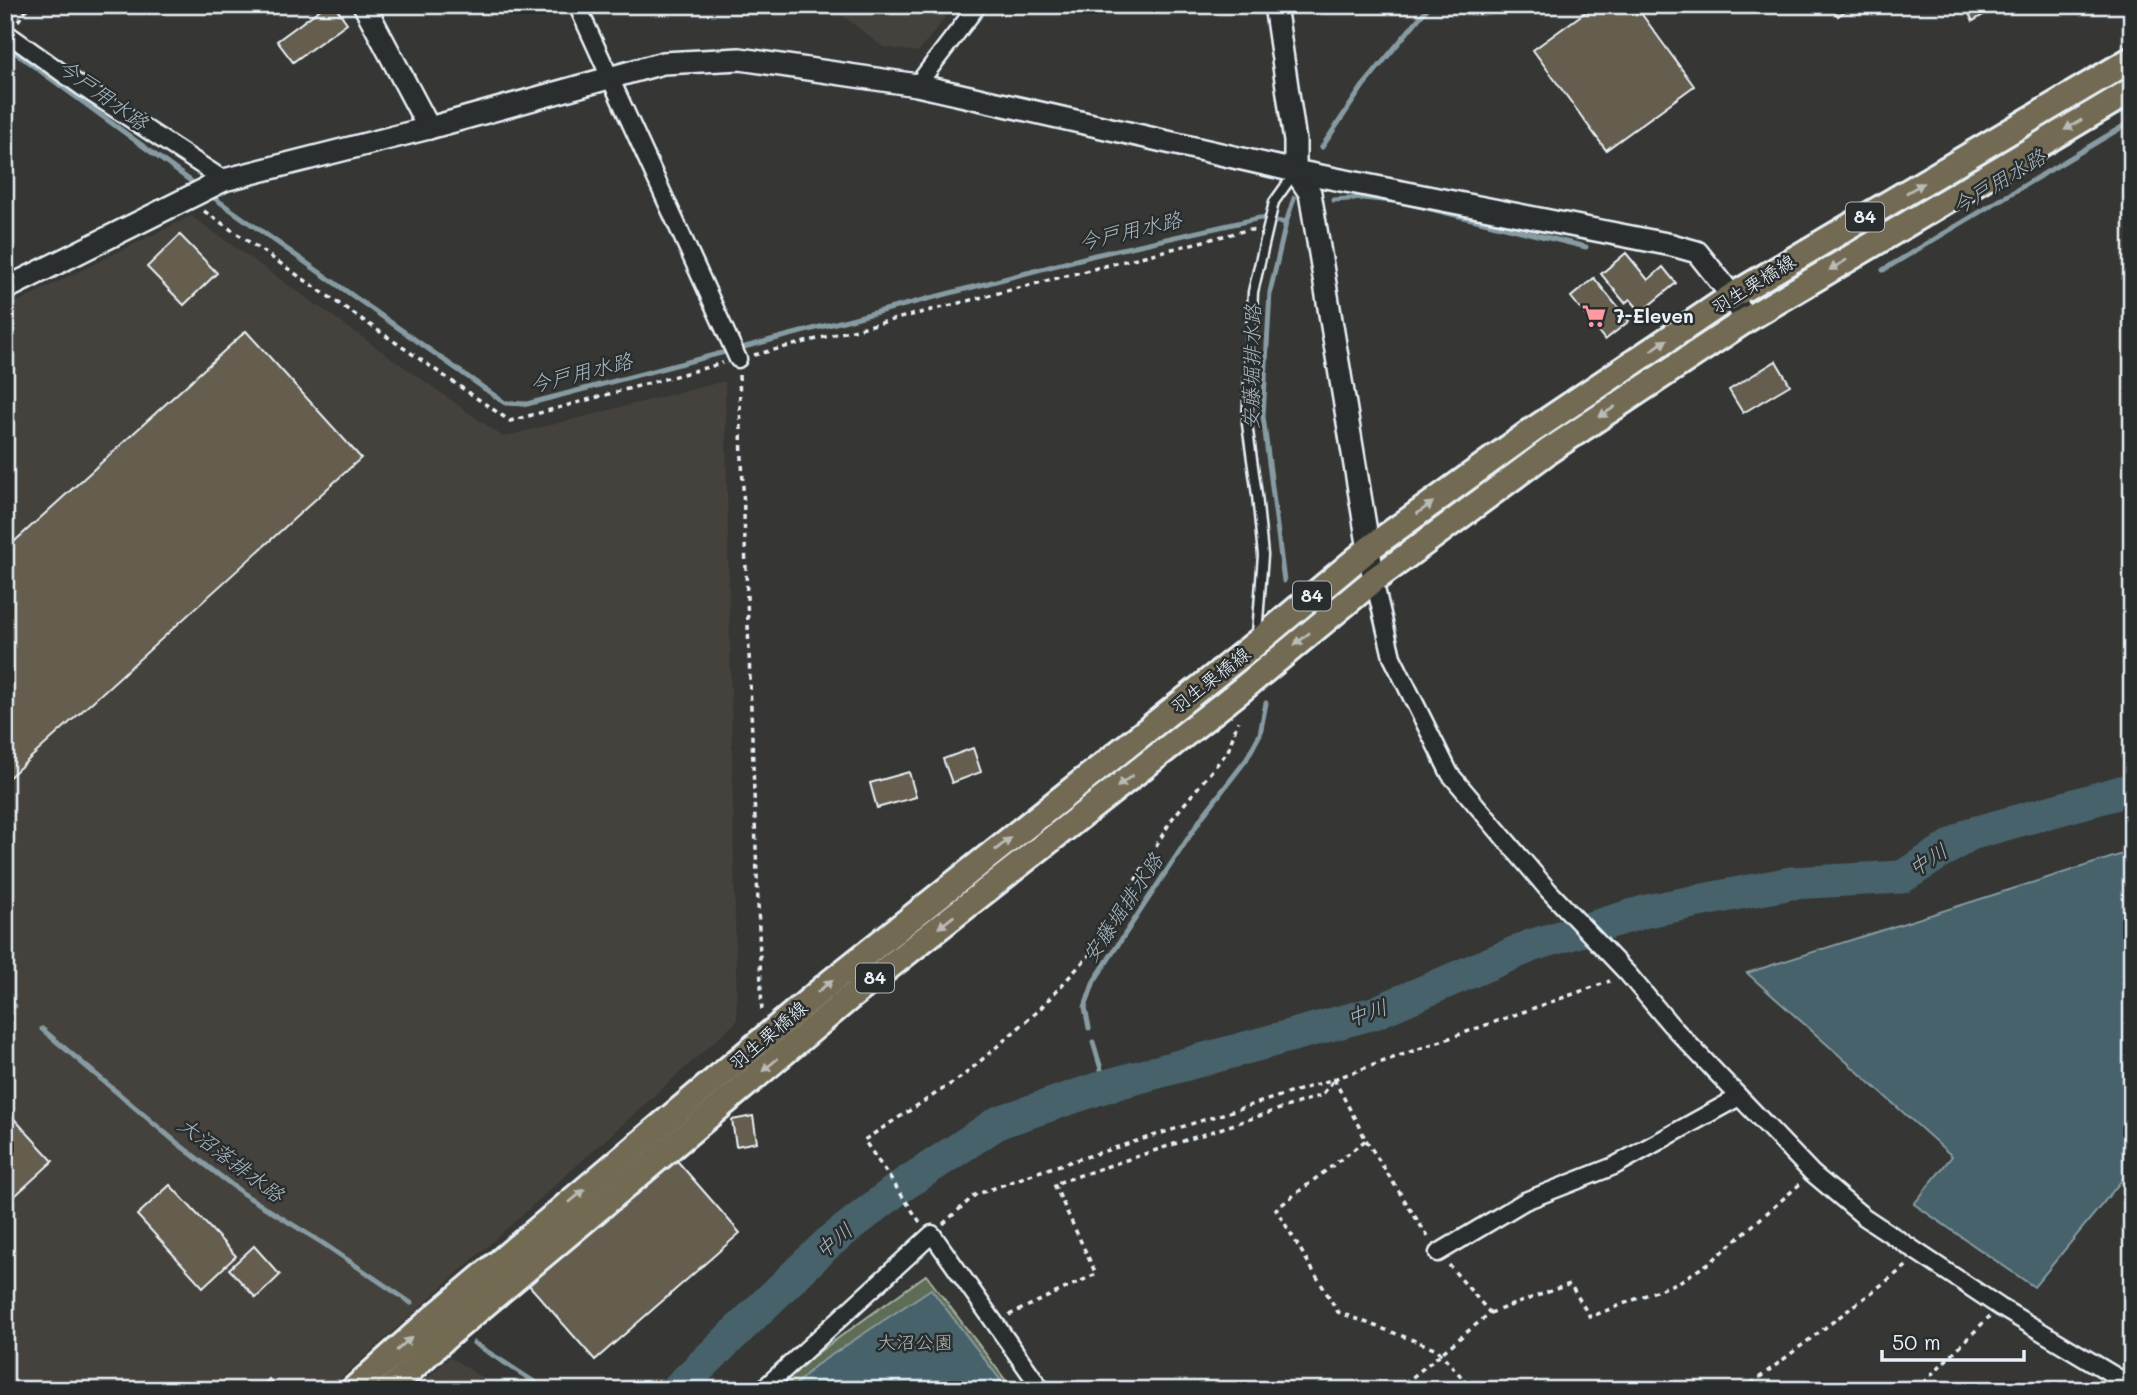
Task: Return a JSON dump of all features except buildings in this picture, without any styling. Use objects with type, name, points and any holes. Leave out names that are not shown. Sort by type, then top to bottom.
[{"type":"main road","name":"羽生栗橋線","points":[[353,1390],[434,1317],[832,981],[1255,644],[1370,548],[1533,429],[1732,296],[2132,59]]},
{"type":"main road","name":"羽生栗橋線","points":[[388,1390],[457,1327],[848,999],[1240,691],[1374,580],[1550,450],[1746,320],[2132,90]]},
{"type":"street","points":[[364,5],[429,128]]},
{"type":"street","points":[[577,5],[738,359]]},
{"type":"street","points":[[917,85],[978,5]]},
{"type":"street","points":[[1275,5],[1295,141],[1295,171],[1310,193],[1374,580],[1392,657],[1450,774],[1549,891],[1628,974],[1670,1024],[1812,1173],[1864,1216],[2000,1307],[2132,1386]]},
{"type":"street","points":[[5,32],[82,88],[223,180]]},
{"type":"street","points":[[5,289],[223,180],[429,128],[663,63],[740,59],[917,85],[1295,171],[1629,236],[1697,252],[1732,296],[1746,320]]},
{"type":"street","points":[[1438,1253],[1525,1200],[1614,1166],[1739,1097]]},
{"type":"street","points":[[762,1390],[932,1234],[1042,1390]]},
{"type":"lane","points":[[1255,644],[1260,614],[1263,555],[1247,424],[1253,292],[1274,202],[1295,171]]},
{"type":"path","points":[[738,359],[762,1039]]},
{"type":"path","points":[[1240,691],[1237,728],[1228,751],[1172,819],[1093,951],[1038,1012],[963,1076],[864,1140],[920,1222],[932,1234],[975,1195],[1041,1171],[1335,1079],[1628,974]]},
{"type":"path","points":[[1335,1079],[1366,1140],[1438,1253],[1490,1313]]},
{"type":"path","points":[[994,1322],[1096,1274],[1054,1184],[1322,1096],[1335,1079]]},
{"type":"path","points":[[1366,1140],[1276,1209],[1338,1312],[1437,1349],[1474,1390]]},
{"type":"path","points":[[1397,1390],[1490,1313],[1570,1284],[1590,1317],[1679,1282],[1712,1262],[1812,1173]]},
{"type":"path","points":[[1743,1390],[1921,1254]]},
{"type":"path","points":[[1916,1390],[2000,1307]]},
{"type":"shaded area","points":[[829,5],[955,5],[918,52],[883,47]]},
{"type":"shaded area","points":[[191,216],[503,437],[725,381],[737,1021],[328,1390],[5,1390],[5,308]]},
{"type":"shaded area","points":[[450,1357],[501,1390],[414,1390]]},
{"type":"green space","name":"大沼公園","points":[[926,1275],[1013,1390],[777,1390],[812,1357]]},
{"type":"water","points":[[2132,851],[2132,1168],[2034,1287],[1914,1204],[1952,1156],[1747,973]]},
{"type":"water","name":"大沼公園","points":[[931,1289],[1008,1390],[790,1390],[815,1366]]},
{"type":"waterway","name":"安藤堀排水路","points":[[1322,147],[1363,86],[1430,5]]},
{"type":"waterway","name":"今戸用水路","points":[[5,45],[199,187]]},
{"type":"waterway","name":"今戸用水路","points":[[1883,270],[2132,121]]},
{"type":"waterway","name":"今戸用水路","points":[[210,195],[505,403],[527,404],[1095,255],[1260,218],[1286,223]]},
{"type":"waterway","name":"安藤堀排水路","points":[[1284,581],[1263,416],[1270,292],[1294,198]]},
{"type":"waterway","name":"今戸用水路","points":[[1333,200],[1363,198],[1402,202],[1586,247]]},
{"type":"waterway","name":"安藤堀排水路","points":[[1089,1028],[1085,1007],[1094,981],[1202,817],[1246,760],[1260,734],[1266,703]]},
{"type":"waterway","name":"中川","points":[[676,1390],[827,1244],[900,1187],[999,1122],[1106,1086],[1374,1013],[1533,945],[1647,911],[1791,883],[1902,877],[1970,834],[2132,789]]},
{"type":"waterway","name":"大沼落排水路","points":[[5,998],[15,1006]]},
{"type":"waterway","name":"大沼落排水路","points":[[42,1029],[177,1143],[245,1195],[411,1303]]},
{"type":"waterway","name":"安藤堀排水路","points":[[1093,1042],[1106,1086]]},
{"type":"waterway","name":"大沼落排水路","points":[[474,1343],[547,1390]]},
{"type":"place","name":"7-Eleven","points":[[1594,316]]}]
